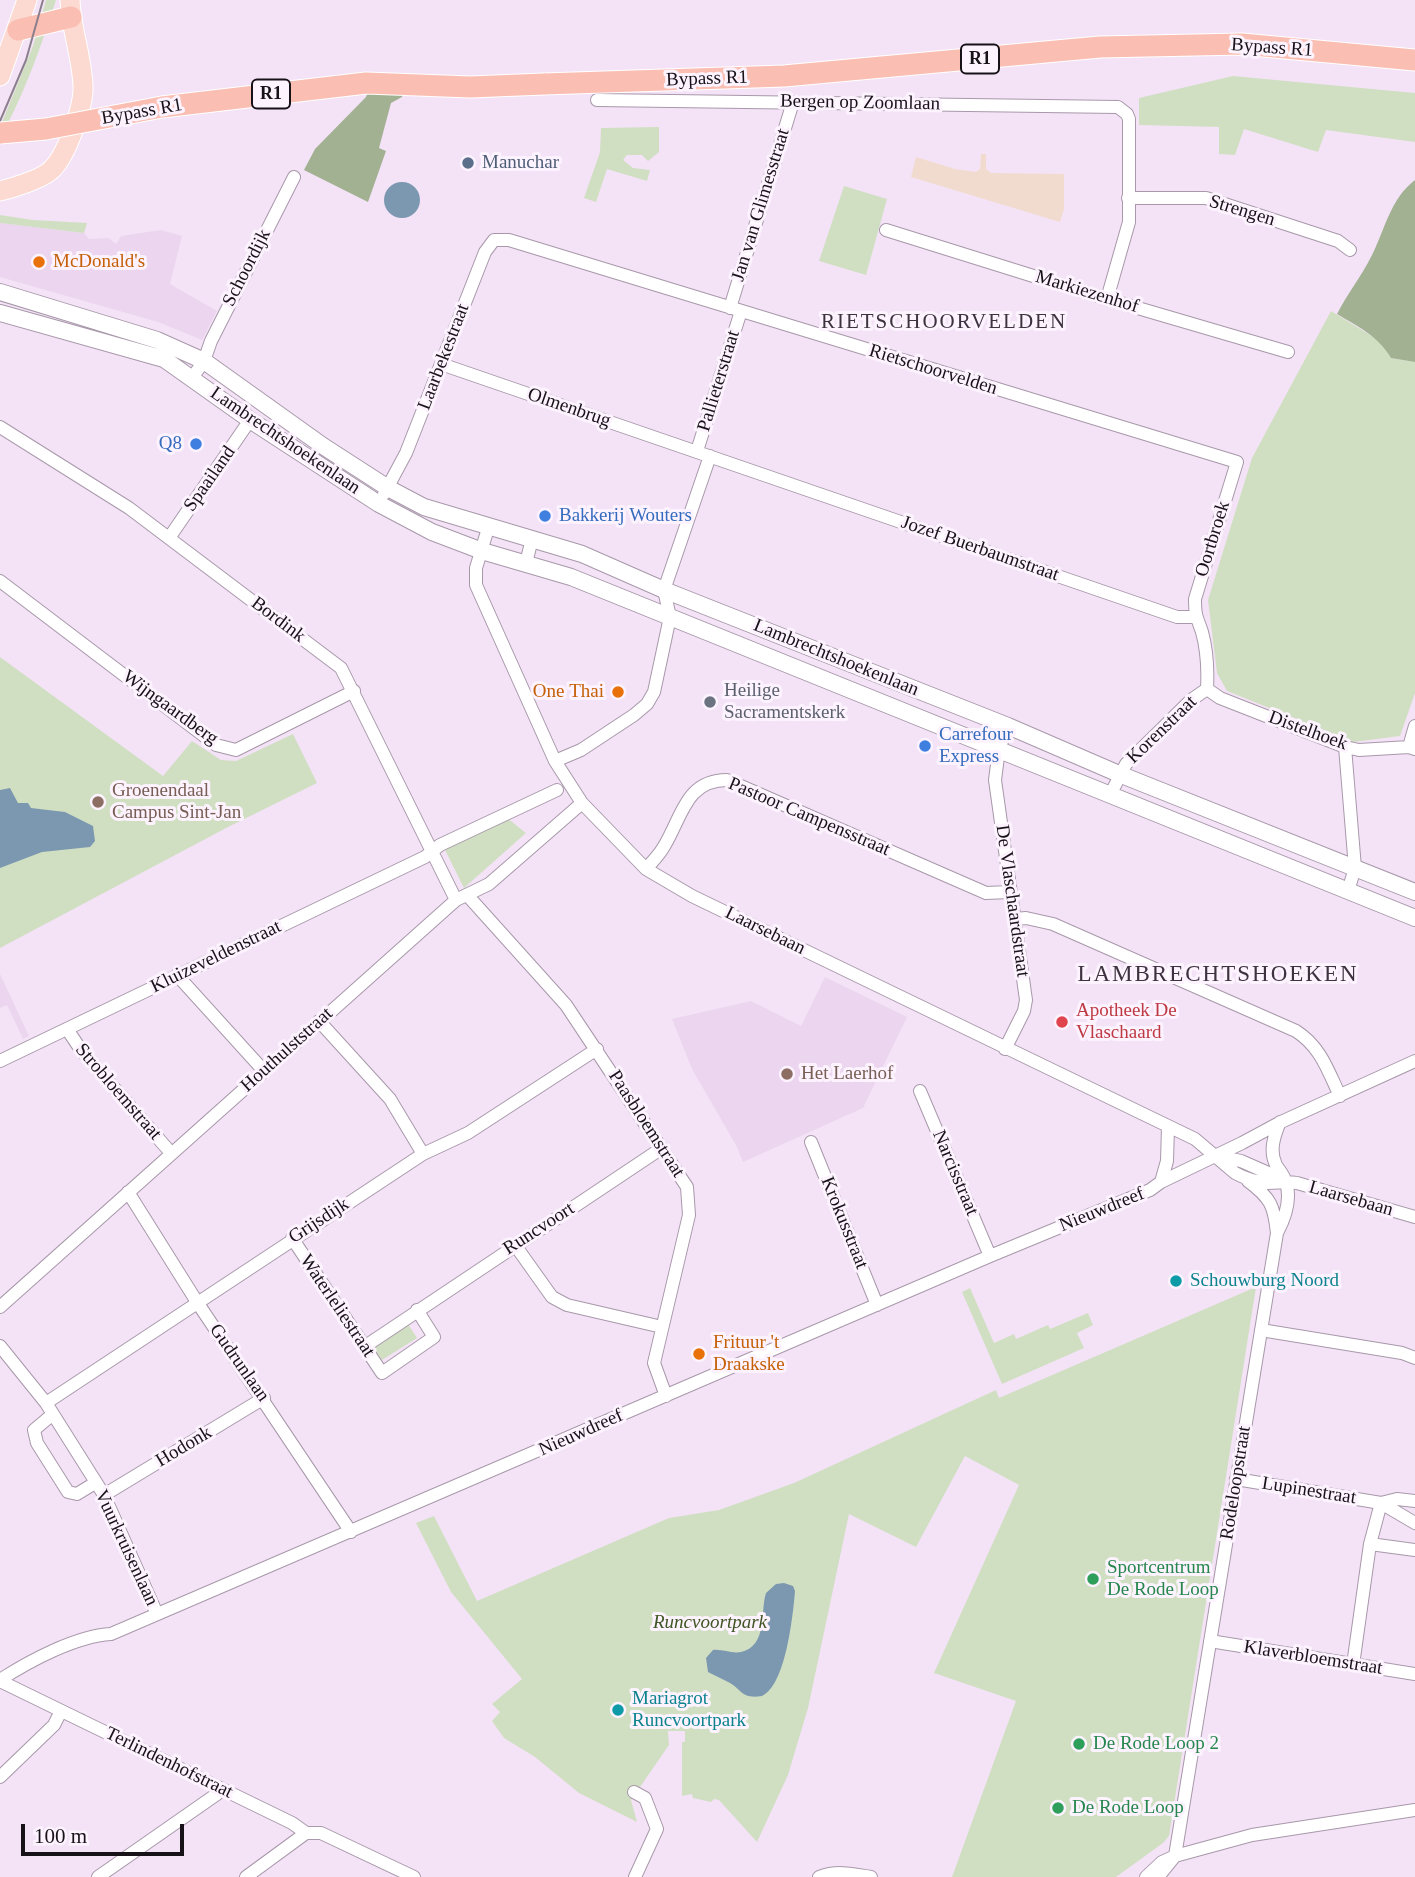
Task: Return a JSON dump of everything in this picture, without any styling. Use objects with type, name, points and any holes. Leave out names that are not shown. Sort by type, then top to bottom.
[{"type":"highway","points":[[18,30],[70,8]]},
{"type":"highway","name":"Bypass R1","points":[[0,133],[46,129],[162,107],[366,83],[470,87],[784,76],[1100,47],[1242,44],[1415,60]]},
{"type":"main road","points":[[0,76],[27,0]]},
{"type":"main road","points":[[0,191],[51,170],[75,131],[83,87],[70,8]]},
{"type":"street","name":"Bergen op Zoomlaan","points":[[597,100],[1112,106],[1123,110],[1129,119],[1128,198]]},
{"type":"street","name":"Jan van Glimesstraat","points":[[735,309],[793,102]]},
{"type":"street","name":"Schoordijk","points":[[204,361],[211,341],[294,177]]},
{"type":"street","name":"Strengen","points":[[1128,198],[1206,198],[1338,241],[1350,250]]},
{"type":"street","points":[[1107,299],[1127,234],[1128,198]]},
{"type":"street","name":"Markiezenhof","points":[[886,230],[1288,352]]},
{"type":"street","name":"Laarbekestraat","points":[[388,488],[406,453],[485,252],[494,240],[509,240]]},
{"type":"street","name":"Rietschoorvelden","points":[[509,240],[1237,462]]},
{"type":"street","name":"Lambrechtshoekenlaan","points":[[0,292],[157,340],[204,361],[323,446],[388,488],[425,507],[582,554],[664,590],[1008,726],[1119,774],[1415,892]]},
{"type":"street","name":"Pallieterstraat","points":[[664,590],[704,454],[735,309]]},
{"type":"street","name":"Lambrechtshoekenlaan","points":[[0,313],[164,359],[250,420],[379,504],[432,532],[482,551],[571,577],[1415,918]]},
{"type":"street","name":"Lambrechtshoekenlaan","points":[[192,378],[204,361]]},
{"type":"street","name":"Olmenbrug","points":[[441,364],[704,454]]},
{"type":"street","name":"Spaailand","points":[[169,538],[250,420]]},
{"type":"street","name":"Bordink","points":[[0,427],[129,508],[341,667],[432,851],[462,898]]},
{"type":"street","name":"Jozef Buerbaumstraat","points":[[704,454],[1177,617],[1195,617]]},
{"type":"street","name":"Oortbroek","points":[[1195,617],[1195,599],[1237,462]]},
{"type":"street","name":"Lambrechtshoekenlaan","points":[[379,504],[388,488]]},
{"type":"street","points":[[482,551],[489,525]]},
{"type":"street","points":[[526,563],[532,539]]},
{"type":"street","name":"Laarsebaan","points":[[482,551],[476,568],[476,585],[555,761],[582,803],[646,869],[692,895],[1005,1049],[1195,1139],[1242,1177],[1268,1183],[1286,1181]]},
{"type":"street","name":"Wijngaardberg","points":[[0,581],[216,745],[227,749],[236,750],[355,691]]},
{"type":"street","points":[[555,761],[582,750],[647,704],[654,692],[670,617],[664,590]]},
{"type":"street","points":[[1195,617],[1202,631],[1208,689]]},
{"type":"street","name":"Distelhoek","points":[[1208,689],[1220,698],[1345,747],[1359,750],[1412,748]]},
{"type":"street","name":"Korenstraat","points":[[1119,774],[1191,700],[1208,689]]},
{"type":"street","points":[[999,749],[1008,726]]},
{"type":"street","points":[[1412,748],[1415,726]]},
{"type":"street","points":[[1345,747],[1355,868],[1348,891]]},
{"type":"street","name":"De Vlaschaardstraat","points":[[999,749],[995,780],[1026,1000],[1024,1011],[1005,1049]]},
{"type":"street","points":[[1110,795],[1119,774]]},
{"type":"street","name":"Pastoor Campensstraat","points":[[646,869],[663,849],[690,796],[699,786],[716,780],[727,780],[986,893],[1010,892]]},
{"type":"street","points":[[432,851],[558,790]]},
{"type":"street","name":"Houthulststraat","points":[[0,1307],[319,1021],[462,898],[489,884],[582,803]]},
{"type":"street","name":"Kluizeveldenstraat","points":[[0,1062],[425,857],[432,851]]},
{"type":"street","name":"Paasbloemstraat","points":[[462,898],[475,906],[546,981],[597,1049],[687,1187],[689,1215],[654,1363],[666,1396]]},
{"type":"street","points":[[1015,919],[1026,918],[1053,924],[1296,1031],[1320,1051],[1340,1096]]},
{"type":"street","points":[[177,975],[264,1071]]},
{"type":"street","points":[[319,1021],[390,1100],[423,1154]]},
{"type":"street","name":"Strobloemstraat","points":[[67,1029],[81,1050],[171,1153]]},
{"type":"street","name":"Grijsdijk","points":[[50,1408],[197,1302],[292,1238],[423,1154],[468,1133],[597,1049]]},
{"type":"street","name":"Nieuwdreef","points":[[0,1681],[22,1666],[94,1635],[111,1634],[990,1256],[1150,1190],[1280,1122],[1415,1061]]},
{"type":"street","name":"Narcisstraat","points":[[920,1091],[990,1256]]},
{"type":"street","points":[[1274,1207],[1277,1193],[1286,1181],[1274,1162],[1273,1140],[1280,1122]]},
{"type":"street","name":"Nieuwdreef","points":[[1161,1182],[1167,1161],[1168,1127]]},
{"type":"street","name":"Krokusstraat","points":[[811,1142],[877,1305]]},
{"type":"street","name":"Runcvoort","points":[[364,1347],[662,1148]]},
{"type":"street","name":"Laarsebaan","points":[[1216,1156],[1241,1161],[1286,1181],[1415,1217]]},
{"type":"street","points":[[1242,1177],[1259,1189],[1274,1207]]},
{"type":"street","name":"Rodeloopstraat","points":[[1175,1856],[1277,1233],[1286,1209],[1286,1181]]},
{"type":"street","name":"Gudrunlaan","points":[[128,1192],[197,1302],[264,1398],[351,1532]]},
{"type":"street","name":"Rodeloopstraat","points":[[1274,1207],[1277,1233]]},
{"type":"street","name":"Waterleliestraat","points":[[292,1238],[382,1373],[434,1337],[417,1310]]},
{"type":"street","points":[[515,1245],[554,1299],[662,1327]]},
{"type":"street","points":[[1261,1330],[1402,1353],[1415,1358]]},
{"type":"street","name":"Vuurkruisenlaan","points":[[0,1346],[50,1408],[104,1496],[157,1614]]},
{"type":"street","name":"Hodonk","points":[[104,1496],[264,1398]]},
{"type":"street","name":"Vuurkruisenlaan","points":[[50,1408],[34,1430],[37,1443],[68,1492],[77,1494],[95,1483]]},
{"type":"street","name":"Lupinestraat","points":[[1236,1479],[1381,1503]]},
{"type":"street","points":[[1381,1503],[1397,1499],[1415,1501]]},
{"type":"street","points":[[1381,1503],[1415,1523]]},
{"type":"street","points":[[1353,1665],[1370,1544],[1381,1503]]},
{"type":"street","points":[[1370,1544],[1415,1550]]},
{"type":"street","name":"Klaverbloemstraat","points":[[1210,1641],[1415,1674]]},
{"type":"street","name":"Terlindenhofstraat","points":[[0,1681],[292,1823],[306,1833],[321,1833],[414,1877]]},
{"type":"street","points":[[0,1777],[54,1726],[61,1711]]},
{"type":"street","points":[[98,1877],[162,1835],[220,1789]]},
{"type":"street","points":[[634,1792],[645,1798],[657,1829],[635,1877]]},
{"type":"street","points":[[1146,1877],[1162,1862],[1175,1856],[1255,1834],[1415,1810]]},
{"type":"street","points":[[246,1877],[306,1833]]},
{"type":"street","points":[[1158,1877],[1175,1856]]},
{"type":"street","points":[[819,1877],[841,1872],[871,1877]]},
{"type":"shaded area","points":[[981,154],[986,154],[986,169],[991,173],[1064,174],[1064,209],[1060,222],[911,177],[916,157],[955,169],[976,172],[980,169]]},
{"type":"shaded area","points":[[0,223],[84,233],[89,239],[109,238],[116,244],[121,236],[161,230],[182,236],[170,284],[217,311],[202,340],[158,322],[0,277]]},
{"type":"shaded area","points":[[0,974],[29,1036],[23,1039],[7,1005],[0,1008]]},
{"type":"shaded area","name":"Het Laerhof","points":[[825,977],[907,1017],[863,1108],[743,1162],[692,1069],[672,1019],[751,1001],[801,1026]]},
{"type":"green space","points":[[46,0],[56,0],[31,71],[0,138],[0,127],[33,46]]},
{"type":"green space","points":[[1233,76],[1415,93],[1415,142],[1326,130],[1318,152],[1244,129],[1235,155],[1219,154],[1219,127],[1139,125],[1139,98]]},
{"type":"green space","points":[[404,91],[402,97],[391,103],[379,148],[386,151],[368,202],[304,170],[315,149],[368,92]]},
{"type":"green space","points":[[659,127],[659,152],[648,161],[642,155],[627,155],[623,160],[633,168],[650,170],[647,181],[607,169],[596,202],[584,198],[600,152],[601,128]]},
{"type":"green space","points":[[1415,180],[1415,362],[1391,358],[1374,338],[1337,314],[1371,257],[1394,206]]},
{"type":"green space","points":[[844,186],[887,199],[866,275],[819,261]]},
{"type":"green space","points":[[0,215],[87,223],[84,233],[0,223]]},
{"type":"green space","points":[[1331,311],[1382,343],[1391,358],[1415,362],[1415,693],[1400,736],[1354,742],[1227,691],[1217,673],[1208,600],[1252,458]]},
{"type":"green space","name":"Groenendaal Campus Sint-Jan","points":[[0,657],[163,776],[192,741],[221,760],[236,761],[293,734],[317,783],[0,948]]},
{"type":"green space","points":[[507,818],[526,833],[464,888],[445,850]]},
{"type":"green space","name":"Runcvoortpark","points":[[1256,1287],[1169,1836],[1116,1877],[952,1877],[1016,1701],[934,1673],[1019,1485],[965,1456],[916,1547],[849,1514],[808,1708],[788,1775],[757,1842],[719,1800],[714,1799],[711,1802],[693,1798],[692,1794],[682,1796],[682,1742],[685,1742],[685,1731],[668,1731],[669,1745],[631,1800],[637,1822],[579,1793],[535,1757],[504,1738],[492,1721],[500,1712],[492,1704],[522,1679],[451,1592],[416,1523],[434,1516],[477,1601],[669,1518],[719,1510],[794,1483],[996,1390],[999,1398]]},
{"type":"green space","points":[[970,1288],[994,1343],[1014,1334],[1016,1339],[1048,1325],[1050,1329],[1088,1313],[1093,1325],[1077,1333],[1084,1348],[1002,1384],[962,1292]]},
{"type":"green space","points":[[408,1324],[417,1338],[382,1360],[373,1347]]},
{"type":"water","points":[[402,182],[414,188],[420,200],[414,212],[402,218],[390,212],[384,200],[390,188]]},
{"type":"water","points":[[10,788],[18,803],[28,803],[31,808],[65,812],[93,826],[95,841],[90,847],[42,852],[0,868],[0,790]]},
{"type":"water","points":[[776,1584],[793,1586],[795,1591],[790,1632],[782,1664],[770,1689],[762,1696],[747,1695],[708,1672],[706,1658],[713,1650],[741,1652],[750,1648],[759,1635],[766,1593]]},
{"type":"tram line","points":[[0,121],[26,60],[43,0]]},
{"type":"place","name":"Manuchar","points":[[468,163]]},
{"type":"place","name":"McDonald's","points":[[39,262]]},
{"type":"place","name":"Q8","points":[[196,444]]},
{"type":"place","name":"Bakkerij Wouters","points":[[545,516]]},
{"type":"place","name":"One Thai","points":[[618,692]]},
{"type":"place","name":"Heilige Sacramentskerk","points":[[710,702]]},
{"type":"place","name":"Carrefour Express","points":[[925,746]]},
{"type":"place","name":"Groenendaal Campus Sint-Jan","points":[[98,802]]},
{"type":"place","name":"Apotheek De Vlaschaard","points":[[1062,1022]]},
{"type":"place","name":"Het Laerhof","points":[[787,1074]]},
{"type":"place","name":"Schouwburg Noord","points":[[1176,1281]]},
{"type":"place","name":"Frituur 't Draakske","points":[[699,1354]]},
{"type":"place","name":"Sportcentrum De Rode Loop","points":[[1093,1579]]},
{"type":"place","name":"Mariagrot Runcvoortpark","points":[[618,1710]]},
{"type":"place","name":"De Rode Loop 2","points":[[1079,1744]]},
{"type":"place","name":"De Rode Loop","points":[[1058,1808]]},
{"type":"district","name":"RIETSCHOORVELDEN","points":[[944,322]]},
{"type":"district","name":"LAMBRECHTSHOEKEN","points":[[1218,975]]}]
